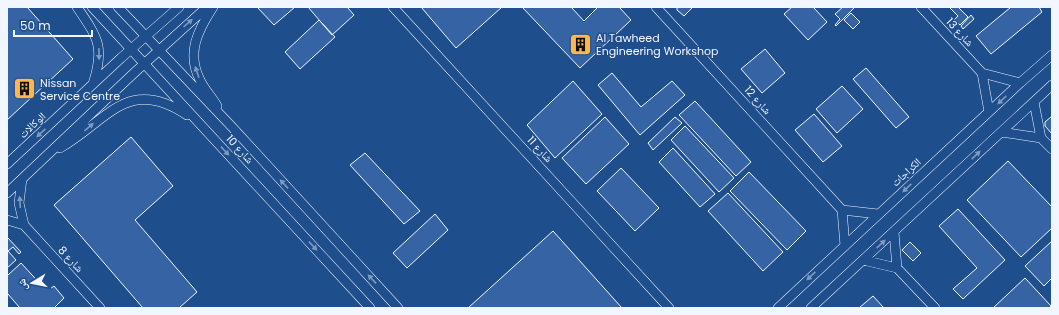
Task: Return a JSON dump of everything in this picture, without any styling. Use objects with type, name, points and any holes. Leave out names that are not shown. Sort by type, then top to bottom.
[{"type":"street","points":[[77,7],[93,30],[98,41],[100,51],[99,62],[92,86]]},
{"type":"street","name":"شارع 10","points":[[92,7],[370,308]]},
{"type":"street","name":"شارع 10","points":[[118,7],[233,128],[398,308]]},
{"type":"street","name":"الوكالات","points":[[7,164],[179,7]]},
{"type":"street","points":[[7,193],[159,50],[207,7]]},
{"type":"street","name":"شارع 10","points":[[213,7],[201,26],[196,39],[194,54],[195,67],[200,80],[233,128]]},
{"type":"street","name":"شارع 11","points":[[393,7],[669,308]]},
{"type":"street","name":"شارع 12","points":[[656,7],[842,210]]},
{"type":"street","name":"شارع 13","points":[[921,7],[982,73]]},
{"type":"street","name":"الكراجات","points":[[778,308],[878,214],[1052,55]]},
{"type":"street","points":[[989,112],[982,73],[1020,83]]},
{"type":"street","points":[[811,308],[1052,86]]},
{"type":"street","points":[[46,157],[74,140],[116,107],[138,99],[155,100],[169,104],[198,122]]},
{"type":"street","points":[[1034,102],[1041,138],[1052,149]]},
{"type":"street","points":[[1001,132],[1041,138]]},
{"type":"street","points":[[22,179],[19,203],[24,226]]},
{"type":"street","points":[[845,246],[842,210],[878,214]]},
{"type":"street","name":"شارع 8","points":[[7,220],[24,226],[100,308]]},
{"type":"street","points":[[894,232],[898,268]]},
{"type":"street","points":[[863,260],[898,268],[935,308]]},
{"type":"building","name":"Nissan Service Centre","points":[[7,7],[27,7],[73,59],[7,120]]},
{"type":"building","points":[[257,7],[295,7],[274,25]]},
{"type":"building","points":[[308,7],[347,7],[354,15],[332,35]]},
{"type":"building","points":[[421,7],[502,7],[456,48]]},
{"type":"building","name":"Al Tawheed Engineering Workshop","points":[[522,7],[571,7],[584,21],[598,7],[619,7],[631,20],[580,68]]},
{"type":"building","points":[[677,7],[693,7],[684,16],[677,10]]},
{"type":"building","points":[[792,7],[813,7],[827,22],[808,40],[784,14]]},
{"type":"building","points":[[843,7],[855,7],[836,26],[835,25],[840,19],[835,14]]},
{"type":"building","points":[[949,7],[958,7],[968,17],[960,25],[954,20],[958,16]]},
{"type":"building","points":[[1011,7],[1039,7],[1042,12],[991,54],[976,36]]},
{"type":"building","points":[[851,13],[860,22],[853,29],[844,20]]},
{"type":"building","points":[[971,15],[974,19],[963,29],[961,26]]},
{"type":"building","points":[[319,20],[335,37],[300,69],[285,52]]},
{"type":"building","points":[[765,49],[785,73],[762,93],[741,69]]},
{"type":"building","points":[[866,68],[909,117],[896,128],[853,79]]},
{"type":"building","points":[[612,73],[641,107],[672,81],[685,95],[640,135],[598,85]]},
{"type":"building","points":[[573,81],[602,114],[555,158],[527,125]]},
{"type":"building","points":[[842,86],[863,109],[837,133],[816,109]]},
{"type":"building","points":[[695,101],[751,162],[736,176],[679,115]]},
{"type":"building","points":[[814,114],[842,146],[823,162],[795,130]]},
{"type":"building","points":[[1052,116],[1052,134],[1045,126],[1045,122]]},
{"type":"building","points":[[605,117],[629,144],[586,184],[562,158]]},
{"type":"building","points":[[675,117],[682,123],[653,150],[648,143]]},
{"type":"building","points":[[685,126],[734,178],[719,192],[671,140]]},
{"type":"building","points":[[131,137],[173,186],[135,220],[197,292],[179,308],[143,308],[54,205]]},
{"type":"building","points":[[673,148],[715,194],[700,207],[659,162]]},
{"type":"building","points":[[365,153],[420,211],[404,224],[350,165]]},
{"type":"building","points":[[1008,161],[1052,207],[1052,228],[1021,257],[967,200]]},
{"type":"building","points":[[621,168],[659,208],[635,231],[597,191]]},
{"type":"building","points":[[749,172],[806,231],[787,250],[730,191]]},
{"type":"building","points":[[728,193],[783,252],[763,271],[708,211]]},
{"type":"building","points":[[958,209],[1005,260],[963,299],[953,289],[977,268],[939,226]]},
{"type":"building","points":[[435,214],[448,230],[407,268],[393,253]]},
{"type":"building","points":[[553,231],[622,308],[468,308]]},
{"type":"building","points":[[7,237],[21,252],[19,254],[13,247],[8,251],[16,260],[7,268]]},
{"type":"building","points":[[1052,241],[1052,278],[1044,286],[1025,266]]},
{"type":"building","points":[[910,242],[921,253],[913,261],[902,250]]},
{"type":"building","points":[[21,263],[44,288],[47,285],[50,289],[54,286],[64,298],[54,308],[20,308],[7,293],[7,276]]},
{"type":"building","points":[[1025,278],[1051,306],[1049,308],[993,308]]},
{"type":"building","points":[[873,296],[884,308],[859,308]]},
{"type":"place","name":"Al Tawheed Engineering Workshop","points":[[581,44]]},
{"type":"place","name":"Nissan Service Centre","points":[[24,89]]}]
